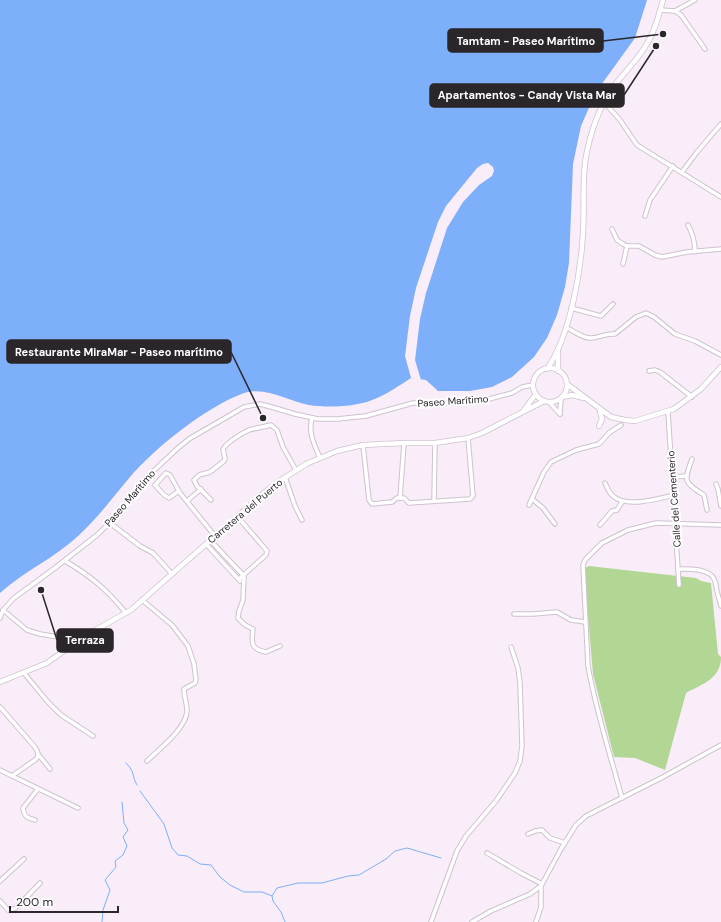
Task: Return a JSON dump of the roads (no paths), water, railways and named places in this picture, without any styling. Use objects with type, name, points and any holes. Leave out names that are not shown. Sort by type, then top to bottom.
[{"type":"main road","points":[[586,398],[576,395],[562,398],[557,401],[547,402],[536,394],[533,385],[538,374],[547,369],[559,347],[566,327],[580,270],[583,232],[584,173],[587,148],[593,127],[604,102],[614,86],[649,41],[663,0]]},
{"type":"main road","points":[[558,371],[559,347]]},
{"type":"main road","points":[[567,384],[611,418],[636,421],[668,412],[692,397],[707,384],[721,367]]},
{"type":"main road","points":[[547,369],[558,371],[564,376],[567,384],[566,391],[562,398]]},
{"type":"main road","name":"Carretera del Puerto","points":[[521,413],[536,394]]},
{"type":"main road","name":"Carretera del Puerto","points":[[0,682],[47,663],[83,637],[126,613],[237,516],[285,477],[296,470],[320,458],[348,448],[363,445],[435,443],[468,438],[482,433],[521,413],[547,402]]},
{"type":"main road","points":[[599,409],[602,416],[599,426]]},
{"type":"street","points":[[660,10],[675,10],[695,0]]},
{"type":"street","points":[[675,10],[681,15],[705,49]]},
{"type":"street","points":[[604,102],[620,120],[637,145],[721,197]]},
{"type":"street","points":[[682,172],[721,124]]},
{"type":"street","points":[[645,216],[650,200],[673,166]]},
{"type":"street","points":[[688,225],[693,233],[695,252]]},
{"type":"street","points":[[612,229],[617,240],[626,246],[639,246],[654,255],[662,257],[679,253],[721,250]]},
{"type":"street","points":[[623,264],[626,246]]},
{"type":"street","points":[[571,308],[601,316],[613,304]]},
{"type":"street","points":[[566,327],[589,338],[606,334],[615,334],[636,317],[646,313],[654,317],[675,334],[695,341],[721,355]]},
{"type":"street","points":[[649,371],[655,370],[660,372],[692,397]]},
{"type":"street","name":"Paseo Marítimo","points":[[0,618],[3,610],[17,595],[87,544],[110,523],[144,479],[178,448],[189,439],[244,407],[260,404],[312,418],[337,420],[366,416],[413,403],[448,403],[483,400],[512,392],[522,387],[533,385]]},
{"type":"street","points":[[547,402],[560,414],[562,398]]},
{"type":"street","name":"Calle del Cementerio","points":[[668,412],[679,586]]},
{"type":"street","points":[[312,418],[310,433],[320,458]]},
{"type":"street","points":[[211,500],[194,480],[199,475],[210,472],[224,461],[224,447],[250,430],[272,425],[277,430],[283,447],[296,470]]},
{"type":"street","points":[[528,505],[544,472],[551,462],[576,450],[599,444],[609,433],[621,425]]},
{"type":"street","points":[[363,445],[370,503],[392,502],[397,498],[404,498],[409,503],[472,498],[468,438]]},
{"type":"street","points":[[400,498],[404,443]]},
{"type":"street","points":[[434,501],[435,443]]},
{"type":"street","points":[[692,459],[687,480],[692,487],[704,495],[706,510]]},
{"type":"street","points":[[179,491],[169,498],[164,495],[155,485],[166,473],[170,476],[179,491],[215,536]]},
{"type":"street","points":[[673,477],[687,476]]},
{"type":"street","points":[[285,477],[295,506],[302,520]]},
{"type":"street","points":[[604,483],[613,496],[622,502],[649,501],[674,495]]},
{"type":"street","points":[[716,484],[721,506]]},
{"type":"street","points":[[187,501],[201,490]]},
{"type":"street","points":[[532,499],[543,508],[556,524]]},
{"type":"street","points":[[600,524],[612,511],[617,510],[622,502]]},
{"type":"street","points":[[237,516],[267,551],[266,555],[239,579]]},
{"type":"street","points":[[110,523],[140,546],[152,553],[172,574]]},
{"type":"street","points":[[622,798],[590,677],[582,571],[585,560],[602,543],[628,530],[656,523],[721,525]]},
{"type":"street","points":[[208,542],[244,576]]},
{"type":"street","points":[[208,542],[243,582]]},
{"type":"street","points":[[65,561],[86,574],[108,592],[126,613]]},
{"type":"street","points":[[678,569],[709,573],[716,581],[716,590],[721,606]]},
{"type":"street","points":[[244,576],[243,600],[238,618],[245,625],[253,629],[253,645],[260,651],[266,652],[280,646]]},
{"type":"street","points":[[142,600],[172,625],[188,646],[194,664],[196,680],[195,683],[184,689],[187,711],[180,729],[147,761]]},
{"type":"street","points":[[3,610],[27,630],[58,637],[67,649]]},
{"type":"street","points":[[514,614],[556,612],[571,620],[586,622]]},
{"type":"street","points":[[431,922],[457,851],[466,836],[496,802],[515,773],[520,761],[522,746],[520,682],[518,668],[511,647]]},
{"type":"street","points":[[24,673],[47,701],[61,715],[93,736]]},
{"type":"street","points":[[0,707],[34,746],[38,754],[50,769]]},
{"type":"street","points":[[536,922],[541,907],[542,885],[564,843],[579,821],[586,816],[664,777],[721,745]]},
{"type":"street","points":[[12,776],[38,758],[38,754]]},
{"type":"street","points":[[0,770],[78,808]]},
{"type":"street","points":[[35,820],[26,817],[23,808],[38,788]]},
{"type":"street","points":[[528,834],[542,830],[550,838],[564,843]]},
{"type":"street","points":[[487,853],[542,885]]},
{"type":"street","points":[[0,881],[24,860]]},
{"type":"street","points":[[0,901],[8,910],[14,909],[40,883]]},
{"type":"street","points":[[472,922],[491,911],[530,894],[542,885]]},
{"type":"water","points":[[0,0],[647,0],[635,38],[596,92],[581,126],[573,164],[569,263],[565,287],[557,315],[547,338],[534,357],[512,377],[492,387],[470,391],[438,391],[426,380],[411,378],[381,396],[370,401],[353,405],[309,405],[260,391],[244,393],[229,399],[198,418],[168,440],[141,465],[99,515],[78,536],[0,593]]},
{"type":"waterway","points":[[126,763],[131,769],[137,785]]},
{"type":"waterway","points":[[140,791],[164,824],[172,848],[178,855],[187,856],[200,864],[211,865],[220,877],[230,885],[244,892],[262,892],[272,896]]},
{"type":"waterway","points":[[102,922],[103,910],[110,890],[105,880],[116,867],[115,861],[123,855],[127,846],[123,837],[128,830],[124,823],[122,802]]},
{"type":"waterway","points":[[285,922],[281,912],[273,901],[272,896],[277,888],[298,883],[322,883],[348,876],[359,875],[386,859],[395,851],[407,848],[441,858]]},
{"type":"place","name":"Tamtam - Paseo Marítimo","points":[[663,34]]},
{"type":"place","name":"Apartamentos - Candy Vista Mar","points":[[656,46]]},
{"type":"place","name":"Restaurante MiraMar - Paseo marítimo","points":[[263,418]]},
{"type":"place","name":"Terraza","points":[[41,590]]}]
